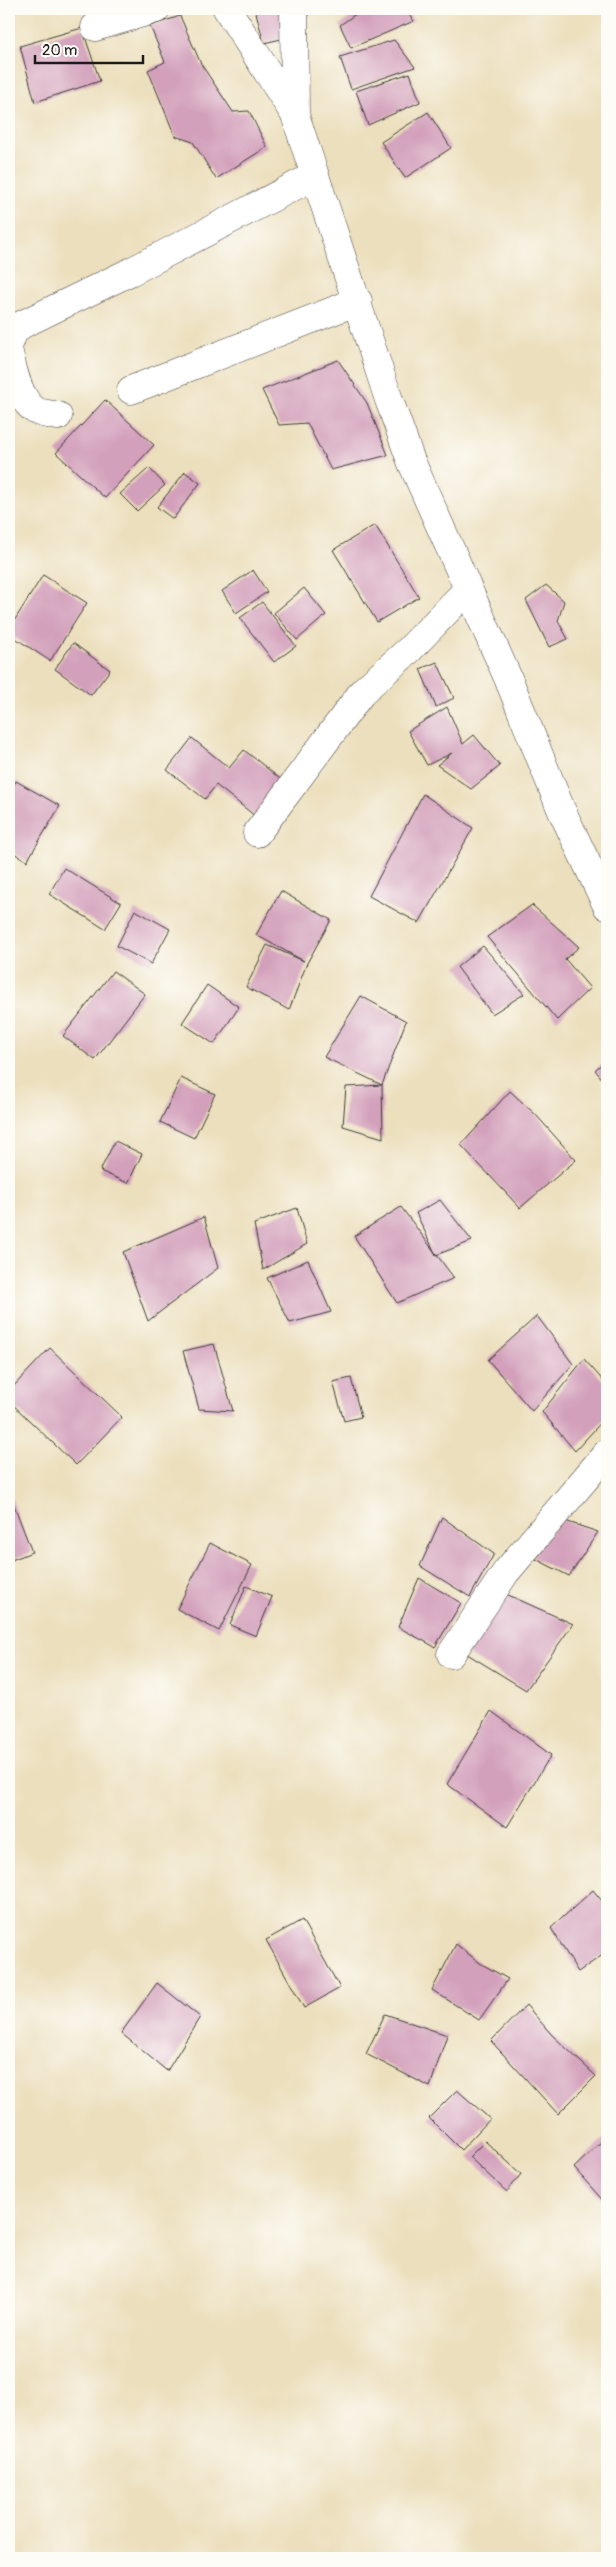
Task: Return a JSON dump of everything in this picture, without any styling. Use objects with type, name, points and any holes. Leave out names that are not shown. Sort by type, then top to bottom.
[{"type":"street","points":[[95,27],[156,9]]},
{"type":"street","points":[[227,9],[295,115],[411,461],[468,589],[561,809],[607,906]]},
{"type":"street","points":[[294,9],[295,115]]},
{"type":"street","points":[[9,344],[14,331],[20,325],[130,272],[314,176]]},
{"type":"street","points":[[132,390],[358,302]]},
{"type":"street","points":[[9,354],[21,390],[28,403],[36,411],[58,416]]},
{"type":"street","points":[[257,833],[362,691],[410,650],[468,589]]},
{"type":"street","points":[[450,1654],[506,1572],[607,1453]]},
{"type":"building","points":[[255,9],[282,9],[290,37],[264,43]]},
{"type":"building","points":[[363,9],[404,9],[414,21],[351,48],[340,25]]},
{"type":"building","points":[[180,16],[201,64],[233,112],[249,111],[267,147],[216,179],[193,142],[175,136],[148,70],[165,62],[150,26]]},
{"type":"building","points":[[82,28],[100,81],[35,102],[20,46]]},
{"type":"building","points":[[394,40],[415,67],[351,89],[340,57]]},
{"type":"building","points":[[410,73],[420,102],[368,125],[356,91]]},
{"type":"building","points":[[428,112],[451,148],[405,178],[381,142]]},
{"type":"building","points":[[338,360],[367,403],[388,455],[331,470],[307,423],[279,425],[262,390]]},
{"type":"building","points":[[105,400],[154,445],[105,498],[56,453]]},
{"type":"building","points":[[149,468],[165,485],[137,511],[120,494]]},
{"type":"building","points":[[185,472],[200,483],[173,519],[157,507]]},
{"type":"building","points":[[375,525],[419,597],[377,622],[333,550]]},
{"type":"building","points":[[253,570],[267,592],[236,613],[222,591]]},
{"type":"building","points":[[43,575],[87,603],[50,661],[9,634],[9,629]]},
{"type":"building","points":[[546,585],[564,601],[558,621],[568,639],[549,647],[526,600]]},
{"type":"building","points":[[304,588],[326,615],[297,640],[274,613]]},
{"type":"building","points":[[262,602],[296,646],[274,662],[240,618]]},
{"type":"building","points":[[73,643],[110,670],[91,695],[55,669]]},
{"type":"building","points":[[437,662],[454,698],[436,707],[420,669]]},
{"type":"building","points":[[447,707],[463,744],[474,735],[500,766],[471,789],[437,765],[452,753],[427,765],[408,731]]},
{"type":"building","points":[[192,738],[229,768],[244,750],[283,781],[255,816],[216,785],[205,799],[167,770]]},
{"type":"building","points":[[16,781],[60,806],[27,861],[9,850],[9,794]]},
{"type":"building","points":[[423,794],[473,828],[419,923],[369,896]]},
{"type":"building","points":[[64,868],[121,903],[105,929],[49,894]]},
{"type":"building","points":[[281,891],[331,920],[307,963],[289,1010],[246,987],[267,945],[304,961],[256,935]]},
{"type":"building","points":[[532,905],[579,947],[565,959],[590,988],[557,1020],[487,937]]},
{"type":"building","points":[[135,910],[170,929],[151,964],[117,946]]},
{"type":"building","points":[[483,946],[524,994],[492,1014],[457,967]]},
{"type":"building","points":[[113,971],[145,994],[95,1060],[63,1036]]},
{"type":"building","points":[[207,985],[239,1007],[214,1044],[182,1023]]},
{"type":"building","points":[[361,996],[406,1021],[382,1085],[324,1057]]},
{"type":"building","points":[[607,1059],[607,1085],[595,1070]]},
{"type":"building","points":[[181,1078],[215,1094],[194,1138],[160,1122]]},
{"type":"building","points":[[382,1085],[383,1138],[343,1126],[346,1087]]},
{"type":"building","points":[[510,1091],[536,1115],[576,1160],[520,1208],[461,1145]]},
{"type":"building","points":[[115,1141],[142,1154],[128,1183],[100,1171]]},
{"type":"building","points":[[440,1200],[472,1241],[436,1255],[416,1213]]},
{"type":"building","points":[[401,1207],[454,1278],[397,1303],[354,1236]]},
{"type":"building","points":[[297,1208],[307,1244],[263,1270],[254,1224]]},
{"type":"building","points":[[204,1217],[218,1268],[148,1321],[123,1252]]},
{"type":"building","points":[[308,1260],[331,1312],[290,1323],[267,1278]]},
{"type":"building","points":[[537,1316],[573,1364],[532,1411],[488,1360]]},
{"type":"building","points":[[214,1344],[233,1411],[199,1409],[183,1351]]},
{"type":"building","points":[[50,1348],[122,1417],[76,1465],[9,1401],[9,1391]]},
{"type":"building","points":[[584,1359],[607,1385],[607,1416],[575,1451],[542,1412]]},
{"type":"building","points":[[351,1378],[361,1417],[344,1421],[333,1382]]},
{"type":"building","points":[[9,1492],[32,1552],[9,1561]]},
{"type":"building","points":[[442,1517],[494,1554],[470,1597],[420,1566]]},
{"type":"building","points":[[562,1520],[598,1532],[569,1576],[530,1556]]},
{"type":"building","points":[[210,1543],[252,1565],[219,1631],[177,1609]]},
{"type":"building","points":[[419,1578],[461,1603],[435,1647],[398,1627]]},
{"type":"building","points":[[246,1586],[272,1597],[256,1636],[230,1625]]},
{"type":"building","points":[[506,1594],[573,1624],[526,1690],[464,1652]]},
{"type":"building","points":[[491,1711],[551,1755],[507,1827],[447,1784]]},
{"type":"building","points":[[593,1890],[607,1907],[607,1952],[578,1972],[551,1928]]},
{"type":"building","points":[[302,1920],[340,1988],[304,2008],[266,1940]]},
{"type":"building","points":[[456,1944],[480,1963],[508,1979],[479,2020],[432,1990]]},
{"type":"building","points":[[157,1983],[200,2017],[167,2071],[121,2033]]},
{"type":"building","points":[[526,2005],[552,2035],[596,2076],[558,2114],[491,2041]]},
{"type":"building","points":[[385,2014],[447,2035],[430,2087],[366,2054]]},
{"type":"building","points":[[457,2090],[490,2119],[461,2150],[429,2118]]},
{"type":"building","points":[[607,2136],[607,2205],[574,2168]]},
{"type":"building","points":[[485,2141],[521,2174],[507,2192],[469,2157]]}]
